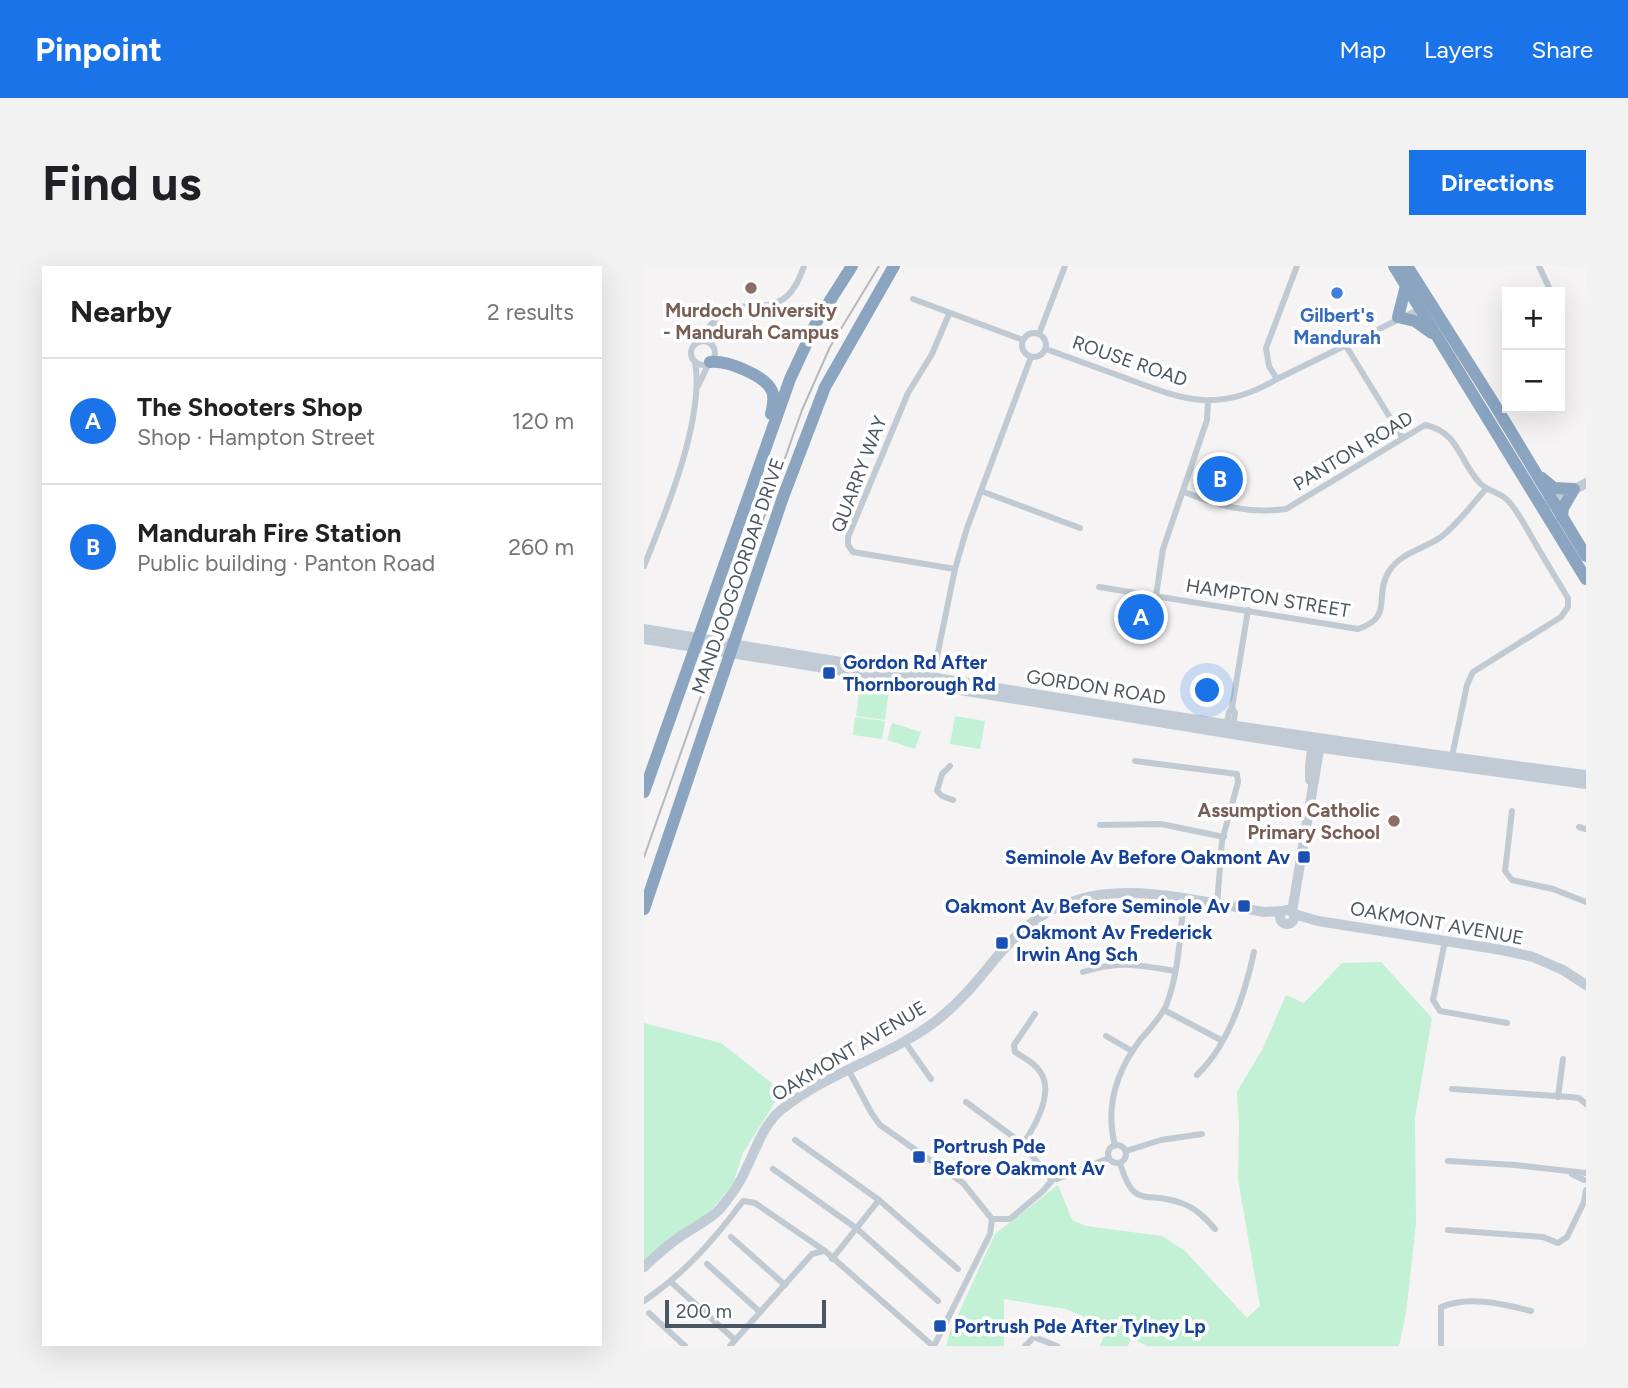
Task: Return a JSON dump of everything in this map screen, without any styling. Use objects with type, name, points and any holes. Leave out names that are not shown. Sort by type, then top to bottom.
[{"type":"highway","name":"MANDJOOGOORDAP DRIVE","points":[[644,792],[790,379],[817,321],[852,266]]},
{"type":"highway","name":"MANDJOOGOORDAP DRIVE","points":[[644,909],[783,498],[825,387],[894,266]]},
{"type":"highway","points":[[1394,266],[1406,286],[1424,303],[1531,465],[1586,579]]},
{"type":"highway","points":[[1407,266],[1440,340],[1586,556]]},
{"type":"highway","points":[[1406,286],[1399,318],[1415,321],[1440,340]]},
{"type":"highway","points":[[712,355],[774,380],[790,379]]},
{"type":"highway","points":[[712,355],[767,383],[774,401],[768,435]]},
{"type":"highway","points":[[1531,465],[1554,488],[1580,486]]},
{"type":"highway","points":[[1562,517],[1563,508],[1580,486]]},
{"type":"street","points":[[695,399],[695,361],[692,349],[717,319],[733,308],[770,305],[782,301],[795,289],[804,266]]},
{"type":"street","points":[[1039,334],[1065,266]]},
{"type":"street","points":[[1277,379],[1269,366],[1266,348],[1297,266]]},
{"type":"street","points":[[1539,266],[1549,287]]},
{"type":"street","points":[[913,299],[1023,340]]},
{"type":"street","name":"ROUSE ROAD","points":[[1046,349],[1167,394],[1208,401],[1233,398],[1255,392],[1424,303]]},
{"type":"street","name":"QUARRY WAY","points":[[949,314],[932,354],[908,393],[848,537],[848,545],[853,552],[955,569]]},
{"type":"street","points":[[644,566],[679,473],[701,377],[712,355],[711,332],[717,319]]},
{"type":"street","points":[[1030,334],[1039,334],[1046,340],[1046,349],[1043,354],[1031,357],[1023,351],[1023,340],[1030,334]]},
{"type":"street","points":[[699,342],[706,341],[712,355]]},
{"type":"street","points":[[1346,346],[1402,437]]},
{"type":"street","points":[[695,361],[702,364],[712,355]]},
{"type":"street","points":[[932,682],[955,569],[1031,357]]},
{"type":"street","points":[[1156,596],[1163,549],[1207,420],[1208,401]]},
{"type":"street","name":"PANTON ROAD","points":[[1184,492],[1206,501],[1261,513],[1286,509],[1425,425],[1445,432],[1476,478],[1486,489],[1505,498],[1517,513],[1568,598],[1568,607],[1560,617],[1473,672],[1467,685],[1451,762]]},
{"type":"street","points":[[1547,502],[1580,486]]},
{"type":"street","name":"HAMPTON STREET","points":[[1100,587],[1358,629],[1371,625],[1380,615],[1387,574],[1396,563],[1441,537],[1486,489]]},
{"type":"street","points":[[981,491],[1080,528]]},
{"type":"street","points":[[1229,730],[1229,712],[1233,708],[1248,610]]},
{"type":"street","name":"GORDON ROAD","points":[[644,629],[672,639]]},
{"type":"street","name":"GORDON ROAD","points":[[644,639],[672,639],[1229,730],[1559,776],[1586,784]]},
{"type":"street","points":[[1288,915],[1298,882],[1312,788],[1310,765],[1316,743]]},
{"type":"street","points":[[1135,761],[1237,774],[1238,782],[1224,837],[1217,905]]},
{"type":"street","points":[[950,766],[942,774],[937,791],[953,800]]},
{"type":"street","name":"GORDON ROAD","points":[[1559,776],[1586,775]]},
{"type":"street","points":[[1512,811],[1504,871],[1512,880],[1553,889],[1586,902]]},
{"type":"street","points":[[1100,825],[1161,824],[1224,837]]},
{"type":"street","name":"OAKMONT AVENUE","points":[[644,1267],[681,1236],[707,1221],[720,1209],[736,1188],[763,1133],[775,1115],[797,1099],[905,1042],[951,1008],[1016,934],[1050,909],[1081,898],[1108,893],[1142,893],[1445,941],[1533,957],[1563,970],[1586,985]]},
{"type":"street","points":[[1115,1146],[1111,1125],[1111,1100],[1119,1074],[1132,1051],[1164,1010],[1175,971],[1184,900]]},
{"type":"street","points":[[1445,941],[1433,1000],[1440,1011],[1507,1023]]},
{"type":"street","points":[[1196,1075],[1208,1064],[1235,1016],[1247,986],[1254,952]]},
{"type":"street","points":[[1083,972],[1108,964],[1127,963],[1175,971]]},
{"type":"street","points":[[1164,1010],[1221,1040]]},
{"type":"street","points":[[1023,1144],[1040,1114],[1045,1082],[1040,1071],[1015,1052],[1014,1045],[1035,1014]]},
{"type":"street","points":[[1106,1036],[1132,1051]]},
{"type":"street","points":[[905,1042],[931,1079]]},
{"type":"street","points":[[1558,1097],[1563,1059]]},
{"type":"street","points":[[644,1301],[671,1282],[710,1243],[743,1201],[755,1203],[825,1251],[934,1346],[990,1234],[992,1219],[963,1183],[880,1125],[849,1071]]},
{"type":"street","points":[[1452,1089],[1579,1098],[1586,1104]]},
{"type":"street","points":[[966,1102],[1023,1144],[1049,1177],[1057,1179],[1109,1158]]},
{"type":"street","points":[[1126,1152],[1161,1140],[1202,1134]]},
{"type":"street","points":[[795,1140],[879,1200],[958,1269]]},
{"type":"street","points":[[1115,1146],[1122,1147],[1126,1152],[1121,1163],[1114,1163],[1109,1158],[1109,1151],[1115,1146]]},
{"type":"street","points":[[1448,1161],[1515,1164],[1564,1170],[1586,1177]]},
{"type":"street","points":[[1121,1163],[1131,1190],[1150,1199],[1180,1202],[1195,1209],[1216,1229]]},
{"type":"street","points":[[773,1169],[856,1228],[937,1301]]},
{"type":"street","points":[[992,1219],[1010,1219],[1054,1178]]},
{"type":"street","points":[[1448,1230],[1542,1237],[1558,1242],[1567,1237],[1585,1200],[1586,1190]]},
{"type":"street","points":[[832,1259],[879,1200]]},
{"type":"street","points":[[731,1237],[785,1285]]},
{"type":"street","points":[[671,1282],[732,1343],[812,1254],[825,1251]]},
{"type":"street","points":[[707,1264],[760,1312]]},
{"type":"street","points":[[1441,1346],[1441,1307],[1450,1303],[1484,1302],[1531,1311]]},
{"type":"street","points":[[649,1313],[685,1346]]},
{"type":"street","points":[[1024,1346],[1034,1337],[1057,1346]]},
{"type":"green space","points":[[860,685],[889,689],[885,720],[856,716]]},
{"type":"green space","points":[[955,716],[985,721],[980,749],[950,744]]},
{"type":"green space","points":[[855,717],[885,721],[882,739],[853,735]]},
{"type":"green space","points":[[892,723],[921,732],[915,749],[887,740]]},
{"type":"green space","points":[[1381,962],[1432,1018],[1415,1118],[1416,1223],[1406,1313],[1399,1346],[1147,1346],[1131,1338],[1128,1346],[1100,1346],[1108,1327],[1066,1309],[1004,1299],[1004,1346],[946,1346],[995,1234],[1058,1185],[1072,1220],[1086,1226],[1162,1236],[1185,1251],[1247,1318],[1260,1306],[1238,1179],[1237,1092],[1263,1048],[1286,995],[1304,1003],[1342,963]]},
{"type":"green space","points":[[644,1023],[721,1043],[782,1091],[743,1153],[734,1181],[722,1198],[701,1221],[644,1261]]},
{"type":"railway","points":[[644,857],[802,410],[830,347],[879,266]]},
{"type":"place","name":"Murdoch University - Mandurah Campus","points":[[751,288]]},
{"type":"place","name":"Gilbert's Mandurah","points":[[1337,293]]},
{"type":"place","name":"Mandurah Fire Station","points":[[1220,479]]},
{"type":"place","name":"The Shooters Shop","points":[[1141,617]]},
{"type":"place","name":"Gordon Rd After Thornborough Rd","points":[[829,673]]},
{"type":"place","name":"Assumption Catholic Primary School","points":[[1394,821]]},
{"type":"place","name":"Seminole Av Before Oakmont Av","points":[[1304,857]]},
{"type":"place","name":"Oakmont Av Before Seminole Av","points":[[1244,906]]},
{"type":"place","name":"Oakmont Av Frederick Irwin Ang Sch","points":[[1002,943]]},
{"type":"place","name":"Portrush Pde Before Oakmont Av","points":[[919,1157]]},
{"type":"place","name":"Portrush Pde After Tylney Lp","points":[[940,1326]]}]
